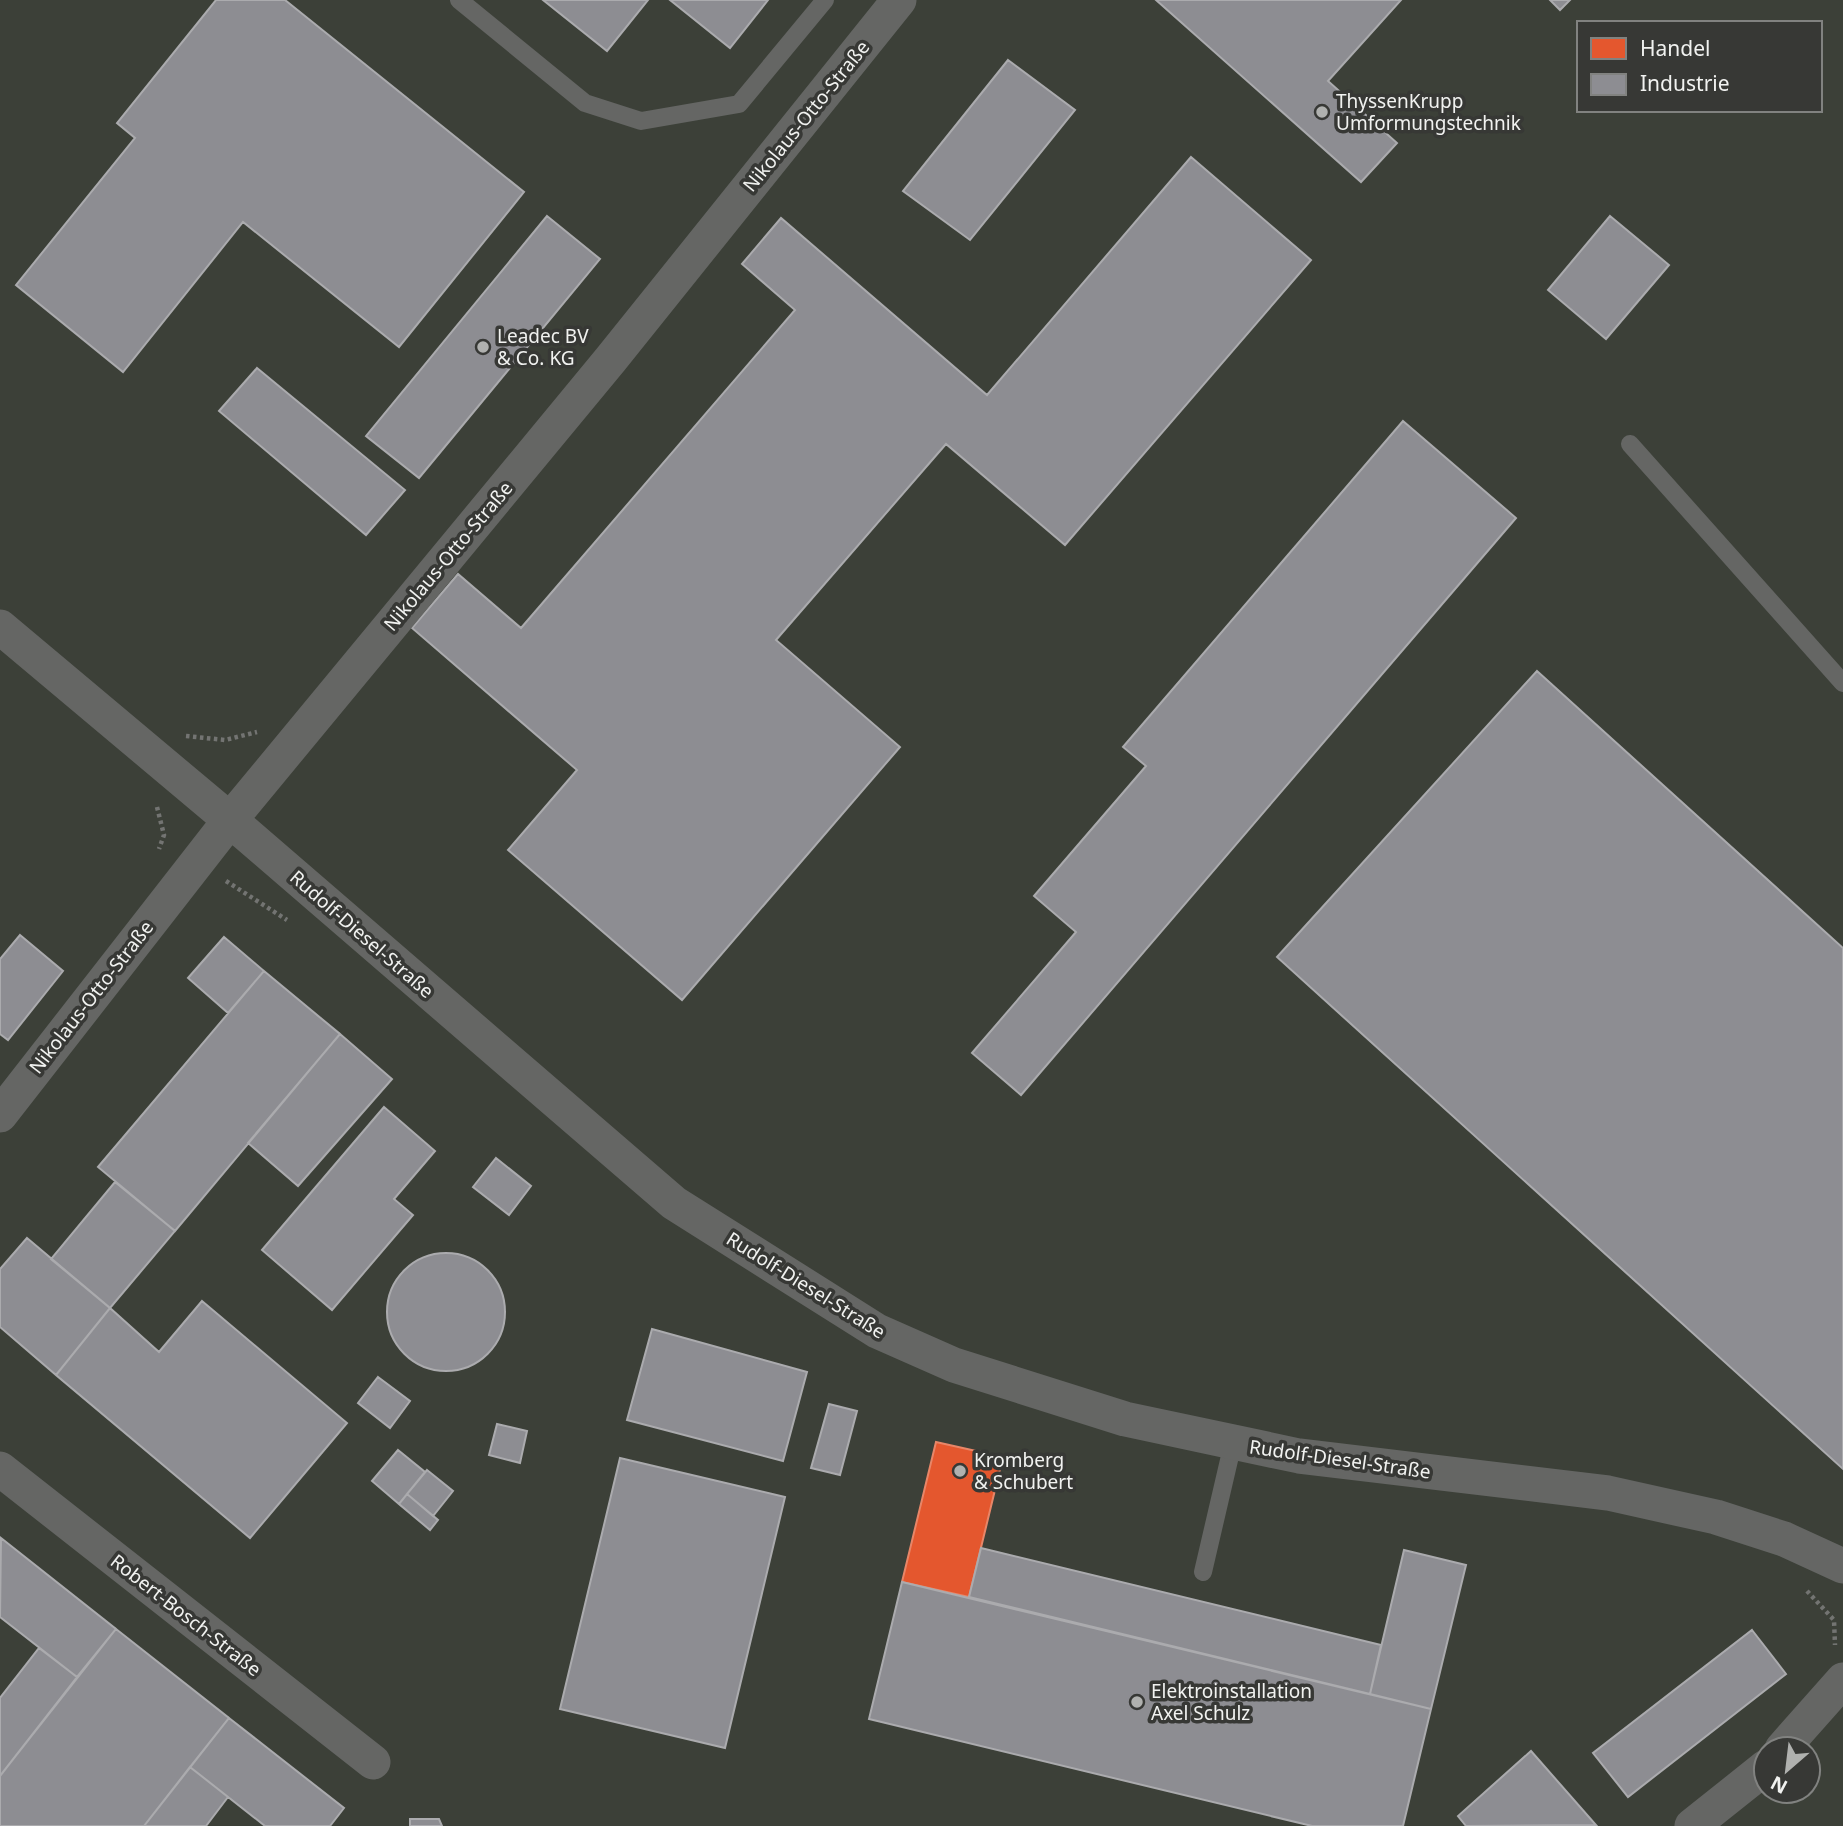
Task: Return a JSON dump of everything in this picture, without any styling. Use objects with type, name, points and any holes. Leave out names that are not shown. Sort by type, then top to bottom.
[{"type":"street","name":"Nikolaus-Otto-Straße","points":[[0,1115],[196,862],[611,359],[899,0]]},
{"type":"street","name":"Rudolf-Diesel-Straße","points":[[0,627],[230,820],[674,1203],[877,1331],[946,1361],[1018,1387],[1125,1419],[1298,1456],[1608,1493],[1716,1517],[1784,1539],[1843,1566]]},
{"type":"street","name":"Robert-Bosch-Straße","points":[[0,1469],[373,1762]]},
{"type":"street","points":[[1791,1735],[1835,1668]]},
{"type":"street","points":[[1692,1826],[1752,1779]]},
{"type":"lane","points":[[459,0],[586,103],[641,121],[739,104],[825,0]]},
{"type":"lane","points":[[1630,444],[1843,683]]},
{"type":"lane","points":[[1203,1572],[1233,1443]]},
{"type":"path","points":[[180,735],[225,740],[265,729]]},
{"type":"path","points":[[149,797],[157,805],[164,835],[156,859]]},
{"type":"path","points":[[164,835],[196,862],[298,927]]},
{"type":"path","points":[[1803,1586],[1834,1620],[1835,1668]]},
{"type":"shaded area","points":[[0,0],[1843,0],[1843,1826],[0,1826]]},
{"type":"building: Handel","points":[[936,1442],[1003,1457],[969,1597],[902,1582]]},
{"type":"building: Industrie","points":[[216,0],[285,0],[524,192],[399,347],[243,222],[123,372],[16,285],[135,138],[117,123]]},
{"type":"building: Industrie","points":[[543,0],[648,0],[607,51]]},
{"type":"building: Industrie","points":[[670,0],[768,0],[730,48]]},
{"type":"building: Industrie","name":"ThyssenKrupp Umformungstechnik","points":[[1156,0],[1401,0],[1328,81],[1397,143],[1361,182]]},
{"type":"building: Industrie","points":[[1550,0],[1570,0],[1560,10]]},
{"type":"building: Industrie","points":[[1008,60],[1075,110],[970,240],[903,191]]},
{"type":"building: Industrie","points":[[1191,157],[1311,260],[1065,545],[946,444],[776,640],[900,747],[682,1000],[508,850],[577,770],[412,628],[458,574],[521,628],[795,310],[742,264],[781,218],[987,395]]},
{"type":"building: Industrie","name":"Leadec BV & Co. KG","points":[[547,216],[600,259],[419,478],[366,436]]},
{"type":"building: Industrie","points":[[1610,216],[1669,265],[1606,339],[1548,290]]},
{"type":"building: Industrie","points":[[257,368],[405,490],[366,535],[219,411]]},
{"type":"building: Industrie","points":[[1403,421],[1516,518],[1021,1095],[972,1053],[1076,932],[1034,896],[1146,766],[1123,747]]},
{"type":"building: Industrie","points":[[1537,671],[1843,948],[1843,1469],[1277,957]]},
{"type":"building: Industrie","points":[[20,935],[63,971],[8,1040],[0,1034],[0,959]]},
{"type":"building: Industrie","points":[[224,937],[264,971],[228,1013],[188,978]]},
{"type":"building: Industrie","points":[[264,971],[340,1034],[175,1231],[98,1167]]},
{"type":"building: Industrie","points":[[340,1034],[392,1079],[298,1186],[248,1143]]},
{"type":"building: Industrie","points":[[384,1107],[435,1151],[394,1199],[413,1215],[332,1310],[262,1250]]},
{"type":"building: Industrie","points":[[496,1158],[531,1186],[509,1215],[473,1187]]},
{"type":"building: Industrie","points":[[115,1182],[175,1231],[110,1308],[51,1259]]},
{"type":"building: Industrie","points":[[27,1238],[110,1308],[56,1375],[0,1327],[0,1269]]},
{"type":"building: Industrie","points":[[446,1253],[469,1258],[488,1270],[500,1289],[505,1312],[500,1335],[488,1354],[469,1366],[446,1371],[423,1366],[404,1354],[392,1335],[387,1312],[392,1289],[404,1270],[423,1258]]},
{"type":"building: Industrie","points":[[202,1301],[347,1423],[250,1538],[56,1375],[110,1308],[159,1352]]},
{"type":"building: Industrie","points":[[652,1329],[807,1372],[783,1461],[627,1420]]},
{"type":"building: Industrie","points":[[378,1377],[410,1401],[390,1428],[358,1403]]},
{"type":"building: Industrie","points":[[829,1404],[857,1411],[840,1475],[811,1468]]},
{"type":"building: Industrie","points":[[497,1424],[527,1431],[520,1463],[489,1455]]},
{"type":"building: Industrie","points":[[398,1450],[425,1472],[399,1504],[372,1481]]},
{"type":"building: Industrie","points":[[620,1458],[785,1497],[725,1748],[560,1709]]},
{"type":"building: Industrie","points":[[427,1470],[453,1491],[433,1516],[407,1494]]},
{"type":"building: Industrie","points":[[407,1494],[438,1520],[430,1530],[399,1504]]},
{"type":"building: Industrie","points":[[1,1538],[116,1629],[77,1677],[0,1617]]},
{"type":"building: Industrie","points":[[981,1548],[1381,1645],[1370,1694],[969,1597]]},
{"type":"building: Industrie","points":[[1404,1550],[1466,1565],[1431,1709],[1370,1694]]},
{"type":"building: Industrie","name":"Elektroinstallation Axel Schulz","points":[[902,1582],[1431,1709],[1403,1826],[1312,1826],[869,1719]]},
{"type":"building: Industrie","points":[[116,1629],[229,1718],[144,1826],[0,1826],[0,1776]]},
{"type":"building: Industrie","points":[[1752,1630],[1786,1674],[1628,1797],[1593,1753]]},
{"type":"building: Industrie","points":[[39,1648],[77,1677],[0,1776],[0,1698]]},
{"type":"building: Industrie","points":[[229,1718],[344,1808],[330,1826],[265,1826],[190,1767]]},
{"type":"building: Industrie","points":[[1531,1751],[1596,1825],[1466,1826],[1458,1816]]},
{"type":"building: Industrie","points":[[190,1767],[228,1797],[206,1826],[144,1826]]},
{"type":"building: Industrie","points":[[410,1819],[439,1819],[442,1826],[410,1826]]},
{"type":"place","name":"ThyssenKrupp Umformungstechnik","points":[[1322,112]]},
{"type":"place","name":"Leadec BV & Co. KG","points":[[483,347]]},
{"type":"place","name":"Kromberg & Schubert","points":[[960,1471]]},
{"type":"place","name":"Elektroinstallation Axel Schulz","points":[[1137,1702]]}]
